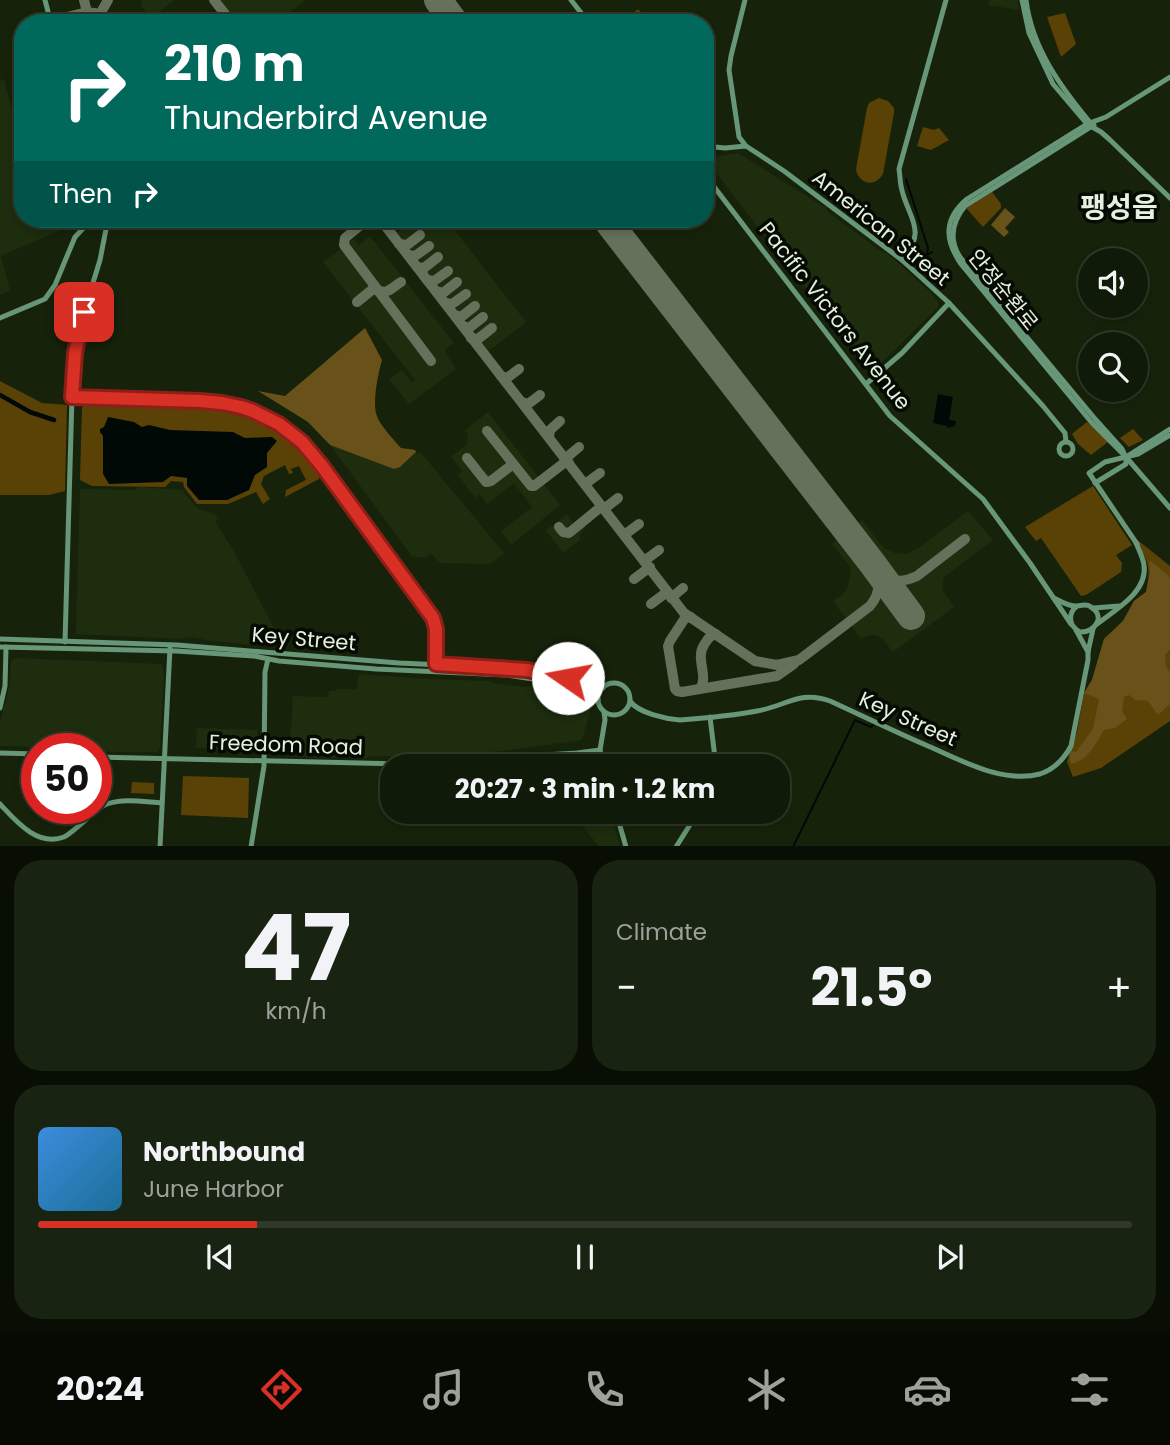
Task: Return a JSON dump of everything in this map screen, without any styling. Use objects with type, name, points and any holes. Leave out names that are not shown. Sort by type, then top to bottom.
[{"type":"main road","points":[[571,0],[582,14]]},
{"type":"main road","points":[[745,0],[729,70],[739,137],[746,146]]},
{"type":"main road","points":[[902,260],[913,246],[916,234],[901,187],[900,169],[946,0]]},
{"type":"main road","points":[[1024,0],[1033,30],[1051,72],[1090,125]]},
{"type":"main road","points":[[1024,0],[1029,33],[1053,84],[1090,125],[1101,132],[1170,198]]},
{"type":"main road","name":"안정순환로","points":[[1170,77],[967,199],[951,218],[948,234],[949,243],[961,264],[1092,423],[1170,508]]},
{"type":"main road","name":"안정순환로","points":[[1090,125],[1059,148],[965,206],[955,219],[953,237],[960,257],[1126,457]]},
{"type":"main road","points":[[714,146],[746,146]]},
{"type":"main road","name":"American Street","points":[[746,146],[902,260],[949,303],[1052,415],[1065,433],[1066,442]]},
{"type":"main road","name":"Pacific Victors Avenue","points":[[714,188],[890,416],[983,499],[1073,626],[1088,655]]},
{"type":"main road","points":[[0,318],[45,299],[55,285],[75,237],[84,228]]},
{"type":"main road","points":[[64,649],[75,353],[106,228]]},
{"type":"main road","points":[[866,383],[902,353],[949,303]]},
{"type":"main road","points":[[72,397],[222,403],[253,411],[279,424],[302,442],[316,458],[433,618],[436,629],[436,672]]},
{"type":"main road","points":[[1126,457],[1170,429]]},
{"type":"main road","points":[[1077,606],[1071,614],[1073,626],[1083,632],[1095,627],[1129,600],[1135,594],[1143,575],[1144,563],[1137,544],[1089,473],[1105,461],[1138,454],[1170,435]]},
{"type":"main road","points":[[1095,483],[1126,464],[1126,457]]},
{"type":"main road","points":[[1054,598],[1071,606],[1085,605],[1098,609],[1119,606]]},
{"type":"main road","points":[[1092,607],[1098,615],[1095,627]]},
{"type":"main road","name":"Key Street","points":[[630,705],[671,720],[759,711],[801,697],[814,696],[974,766],[1005,774],[1032,775],[1052,769],[1064,758],[1071,746],[1095,627]]},
{"type":"main road","name":"Key Street","points":[[0,639],[527,670],[603,688]]},
{"type":"main road","points":[[0,708],[5,686],[3,647]]},
{"type":"main road","name":"Key Street","points":[[3,647],[170,648]]},
{"type":"main road","points":[[160,846],[170,648]]},
{"type":"main road","points":[[251,846],[264,760],[265,673],[269,655]]},
{"type":"main road","name":"Key Street","points":[[269,655],[376,669],[526,678],[590,694],[598,700]]},
{"type":"main road","points":[[605,720],[612,715],[621,714],[630,705],[628,692],[621,685],[612,683],[603,688],[598,700],[599,706],[612,715]]},
{"type":"main road","points":[[601,754],[604,711]]},
{"type":"main road","points":[[710,717],[715,754]]},
{"type":"main road","name":"Freedom Road","points":[[112,757],[402,764],[600,750]]},
{"type":"main road","points":[[0,753],[21,754]]},
{"type":"main road","points":[[0,804],[35,837],[56,840],[109,803],[162,803]]},
{"type":"main road","points":[[620,824],[626,846]]},
{"type":"main road","points":[[676,846],[690,824]]},
{"type":"main road","points":[[40,839],[40,846]]},
{"type":"shaded area","points":[[140,0],[174,0],[156,14],[148,14],[140,4]]},
{"type":"shaded area","points":[[218,0],[306,0],[288,14],[228,14]]},
{"type":"shaded area","points":[[989,0],[1018,0],[1018,10],[988,5]]},
{"type":"shaded area","points":[[1065,13],[1076,44],[1061,57],[1047,17]]},
{"type":"shaded area","points":[[4,79],[14,113],[14,228],[65,228],[1,256],[10,290],[0,295],[0,80]]},
{"type":"shaded area","points":[[879,98],[888,101],[894,108],[894,113],[883,174],[871,183],[863,181],[856,169],[867,108],[869,103]]},
{"type":"shaded area","points":[[923,127],[934,130],[939,128],[949,140],[931,150],[917,146]]},
{"type":"shaded area","points":[[738,153],[826,208],[882,252],[887,253],[930,292],[938,302],[938,307],[875,369],[868,369],[714,170],[714,160],[719,156]]},
{"type":"shaded area","points":[[992,192],[1001,208],[983,227],[966,208]]},
{"type":"shaded area","points":[[1005,208],[1015,217],[1005,228],[1009,232],[1004,237],[991,225]]},
{"type":"shaded area","points":[[403,228],[453,228],[526,322],[489,351],[397,233]]},
{"type":"shaded area","points":[[370,236],[454,343],[445,352],[456,369],[409,404],[389,379],[402,370],[412,382],[415,380],[323,262],[354,239],[359,245]]},
{"type":"shaded area","points":[[365,328],[382,360],[375,396],[378,419],[401,448],[416,452],[394,469],[330,445],[308,422],[258,391],[285,396]]},
{"type":"shaded area","points":[[0,381],[42,403],[67,405],[65,491],[49,495],[0,495]]},
{"type":"shaded area","points":[[938,394],[953,397],[949,420],[956,421],[955,426],[948,428],[933,423]]},
{"type":"shaded area","points":[[84,404],[208,406],[236,410],[265,421],[277,429],[300,449],[320,474],[319,479],[285,497],[286,490],[306,480],[299,466],[291,469],[293,473],[289,474],[285,465],[264,476],[261,484],[270,499],[263,504],[256,492],[228,504],[197,504],[183,482],[171,481],[165,487],[92,486],[80,480]]},
{"type":"shaded area","points":[[488,412],[560,505],[511,545],[501,531],[532,507],[514,483],[487,504],[480,494],[475,498],[458,475],[462,471],[451,457],[467,444],[468,435],[465,430]]},
{"type":"shaded area","points":[[108,417],[134,422],[142,427],[149,425],[170,430],[233,432],[245,438],[272,437],[277,441],[267,453],[267,467],[255,475],[249,490],[227,500],[199,500],[187,486],[187,478],[171,476],[163,482],[109,484],[103,474],[103,436],[100,432]]},
{"type":"shaded area","points":[[1087,422],[1108,442],[1091,455],[1078,444],[1072,434]]},
{"type":"shaded area","points":[[1133,429],[1143,440],[1129,447],[1120,438]]},
{"type":"shaded area","points":[[330,445],[394,469],[416,452],[421,453],[504,553],[490,564],[442,563],[431,553],[425,558],[412,556]]},
{"type":"shaded area","points":[[1093,486],[1132,545],[1116,555],[1122,563],[1121,572],[1081,596],[1041,538],[1036,541],[1025,527]]},
{"type":"shaded area","points":[[137,487],[182,490],[197,508],[218,518],[215,521],[275,630],[269,633],[268,646],[190,637],[180,639],[76,634],[80,489],[136,490]]},
{"type":"shaded area","points":[[968,511],[993,540],[944,577],[942,589],[954,607],[893,652],[883,639],[876,635],[861,639],[833,601],[847,589],[851,573],[849,565],[832,544],[862,520],[883,547],[894,553],[906,554],[920,547]]},
{"type":"shaded area","points":[[567,514],[573,523],[581,522],[586,528],[580,534],[580,540],[563,553],[545,531]]},
{"type":"shaded area","points":[[1135,538],[1170,566],[1170,721],[1101,768],[1073,777],[1067,762],[1077,732],[1084,693],[1092,680],[1104,639],[1123,621],[1134,601],[1146,592],[1148,568]]},
{"type":"shaded area","points":[[1151,561],[1170,579],[1170,649],[1165,655],[1166,667],[1170,672],[1170,704],[1158,715],[1148,701],[1135,700],[1130,695],[1124,697],[1122,711],[1127,719],[1115,728],[1104,730],[1087,755],[1071,764],[1071,751],[1076,752],[1093,729],[1099,699],[1084,693],[1092,680],[1104,639],[1123,621],[1134,601],[1146,592]]},
{"type":"shaded area","points":[[16,658],[162,664],[164,676],[158,752],[112,752],[112,733],[21,733],[21,747],[0,746],[0,723],[10,684],[11,661]]},
{"type":"shaded area","points":[[359,674],[489,681],[556,690],[582,698],[590,703],[591,708],[582,740],[469,754],[380,754],[369,758],[289,756],[293,696],[328,697],[329,691],[357,689]]},
{"type":"shaded area","points":[[197,728],[257,730],[257,750],[196,748]]},
{"type":"shaded area","points":[[183,776],[249,778],[248,818],[181,815]]},
{"type":"shaded area","points":[[132,782],[154,783],[154,794],[131,793]]},
{"type":"shaded area","points":[[580,824],[614,824],[620,846],[599,846]]},
{"type":"waterway","points":[[906,179],[928,248],[927,254]]},
{"type":"waterway","points":[[914,262],[932,252]]},
{"type":"waterway","points":[[0,395],[30,412],[54,420]]},
{"type":"waterway","points":[[793,846],[855,720],[871,727],[873,725]]},
{"type":"taxiway","points":[[84,0],[87,12],[100,14],[108,0]]},
{"type":"taxiway","points":[[214,0],[225,14]]},
{"type":"taxiway","points":[[79,14],[87,12]]},
{"type":"taxiway","points":[[357,228],[345,238],[344,245],[431,361]]},
{"type":"taxiway","points":[[387,228],[684,613],[755,661],[777,665],[799,660],[870,606],[878,585],[872,563]]},
{"type":"taxiway","points":[[399,244],[407,245],[420,235]]},
{"type":"taxiway","points":[[408,255],[415,256],[429,246]]},
{"type":"taxiway","points":[[417,267],[424,268],[438,257]]},
{"type":"taxiway","points":[[427,280],[434,281],[448,271]]},
{"type":"taxiway","points":[[378,290],[387,291],[401,282]]},
{"type":"taxiway","points":[[436,291],[443,293],[457,282]]},
{"type":"taxiway","points":[[357,302],[373,289],[379,291]]},
{"type":"taxiway","points":[[445,303],[452,304],[466,294]]},
{"type":"taxiway","points":[[455,315],[461,317],[475,306]]},
{"type":"taxiway","points":[[463,326],[469,328],[483,317]]},
{"type":"taxiway","points":[[471,338],[478,339],[492,328]]},
{"type":"taxiway","points":[[501,376],[507,378],[519,369]]},
{"type":"taxiway","points":[[522,402],[528,404],[540,395]]},
{"type":"taxiway","points":[[549,437],[550,430],[560,421]]},
{"type":"taxiway","points":[[487,431],[531,486],[564,463],[569,463]]},
{"type":"taxiway","points":[[566,458],[579,447]]},
{"type":"taxiway","points":[[467,458],[486,482],[513,464]]},
{"type":"taxiway","points":[[585,484],[600,473]]},
{"type":"taxiway","points":[[604,509],[618,498]]},
{"type":"taxiway","points":[[559,527],[563,532],[569,533],[602,506]]},
{"type":"taxiway","points":[[624,535],[639,524]]},
{"type":"taxiway","points":[[876,568],[895,580],[911,579],[965,539]]},
{"type":"taxiway","points":[[644,561],[659,550]]},
{"type":"taxiway","points":[[634,579],[650,567]]},
{"type":"taxiway","points":[[671,598],[683,588]]},
{"type":"taxiway","points":[[651,604],[667,592]]},
{"type":"taxiway","points":[[691,617],[685,618],[668,646],[677,691],[777,676],[794,664]]},
{"type":"taxiway","points":[[700,689],[703,679],[702,650],[709,638],[716,634]]},
{"type":"runway","points":[[438,0],[448,14]]},
{"type":"runway","points":[[613,228],[911,616]]},
{"type":"district","name":"팽성읍","points":[[1119,207]]},
{"type":"route","points":[[84,312],[75,353],[72,397],[222,403],[265,416],[293,434],[310,451],[433,618],[436,623],[436,664],[527,670],[568,678]]}]
